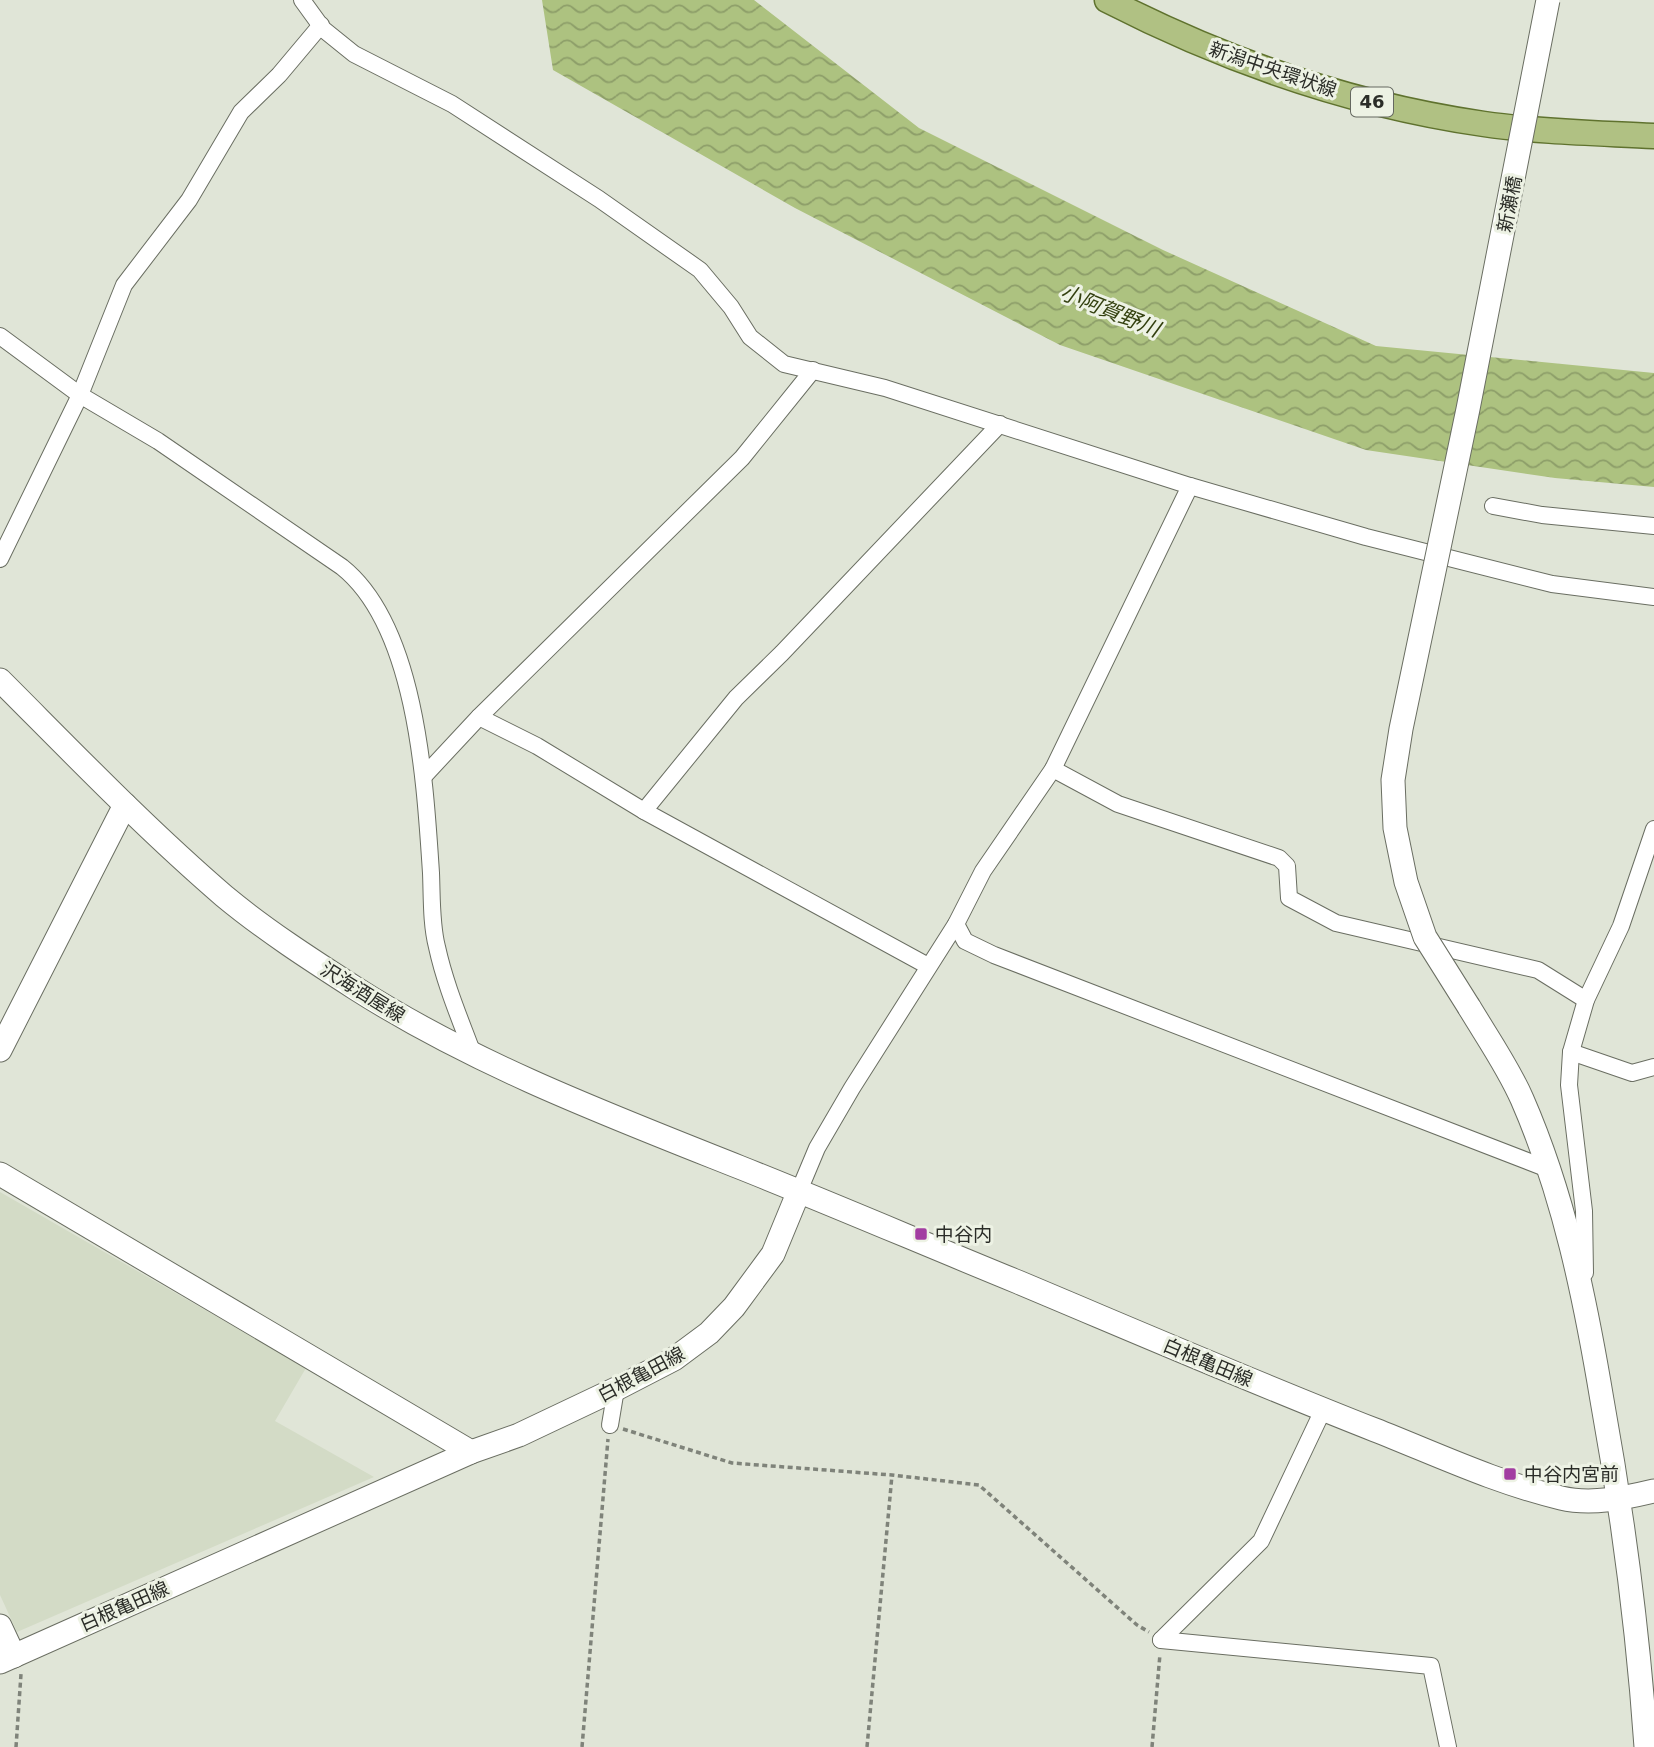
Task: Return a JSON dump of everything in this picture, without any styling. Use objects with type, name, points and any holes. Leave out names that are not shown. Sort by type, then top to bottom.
[{"type":"main road","name":"新潟中央環状線","points":[[1108,0],[1170,32],[1266,69],[1320,88],[1388,106],[1485,124],[1654,136]]},
{"type":"main road","name":"新瀬橋","points":[[1548,0],[1468,409],[1401,729],[1393,780],[1395,828],[1406,882],[1425,937],[1522,1098],[1567,1231],[1585,1300],[1620,1499],[1639,1645],[1646,1747]]},
{"type":"main road","name":"沢海酒屋線","points":[[0,680],[125,804],[225,896],[273,934],[413,1023],[473,1054],[659,1135],[799,1191]]},
{"type":"main road","points":[[0,1050],[125,804]]},
{"type":"main road","points":[[0,1174],[471,1452]]},
{"type":"main road","name":"白根亀田線","points":[[7,1659],[471,1452],[519,1435],[674,1359],[709,1333],[734,1307],[773,1254],[799,1191],[1323,1410],[1530,1490],[1568,1500],[1620,1499],[1654,1492]]},
{"type":"main road","points":[[0,1626],[7,1659]]},
{"type":"street","points":[[302,0],[321,26],[354,54],[452,104],[622,215],[700,270],[731,307],[750,337],[784,364],[885,388],[1190,486],[1366,537],[1552,584],[1654,597]]},
{"type":"street","points":[[0,559],[80,395],[124,285],[189,200],[241,111],[279,75],[321,26]]},
{"type":"street","points":[[0,336],[80,395],[159,441],[356,578],[386,628],[407,686],[424,776],[436,945],[473,1054]]},
{"type":"street","points":[[424,776],[479,717],[742,458],[813,370]]},
{"type":"street","points":[[644,811],[736,698],[1000,424]]},
{"type":"street","points":[[799,1191],[824,1136],[956,923],[983,871],[1053,769],[1190,486]]},
{"type":"street","points":[[1493,506],[1542,515],[1654,526]]},
{"type":"street","points":[[479,717],[537,746],[644,811],[929,966]]},
{"type":"street","points":[[1053,769],[1118,804],[1279,858],[1287,866],[1289,898],[1335,923],[1538,970],[1586,1000]]},
{"type":"street","points":[[1585,1300],[1584,1210],[1569,1086],[1571,1052],[1586,1000],[1621,926],[1654,829]]},
{"type":"street","points":[[956,923],[965,941],[994,955],[1548,1169]]},
{"type":"street","points":[[1571,1052],[1632,1073],[1654,1067]]},
{"type":"street","points":[[610,1424],[616,1389]]},
{"type":"street","points":[[1161,1640],[1261,1541],[1323,1410]]},
{"type":"street","points":[[1161,1640],[1432,1666],[1448,1747]]},
{"type":"path","points":[[582,1747],[610,1424],[732,1463],[892,1475],[979,1485],[1137,1625],[1161,1640],[1152,1747]]},
{"type":"path","points":[[867,1747],[892,1475]]},
{"type":"path","points":[[7,1659],[22,1677],[16,1747]]},
{"type":"shaded area","points":[[0,1192],[306,1368],[275,1421],[374,1477],[17,1632],[0,1595]]},
{"type":"water","name":"小阿賀野川","points":[[542,0],[754,0],[919,128],[1163,250],[1376,346],[1654,373],[1654,487],[1555,478],[1366,450],[1060,345],[795,208],[553,70]]},
{"type":"place","name":"中谷内","points":[[921,1234]]},
{"type":"place","name":"中谷内宮前","points":[[1510,1474]]}]
